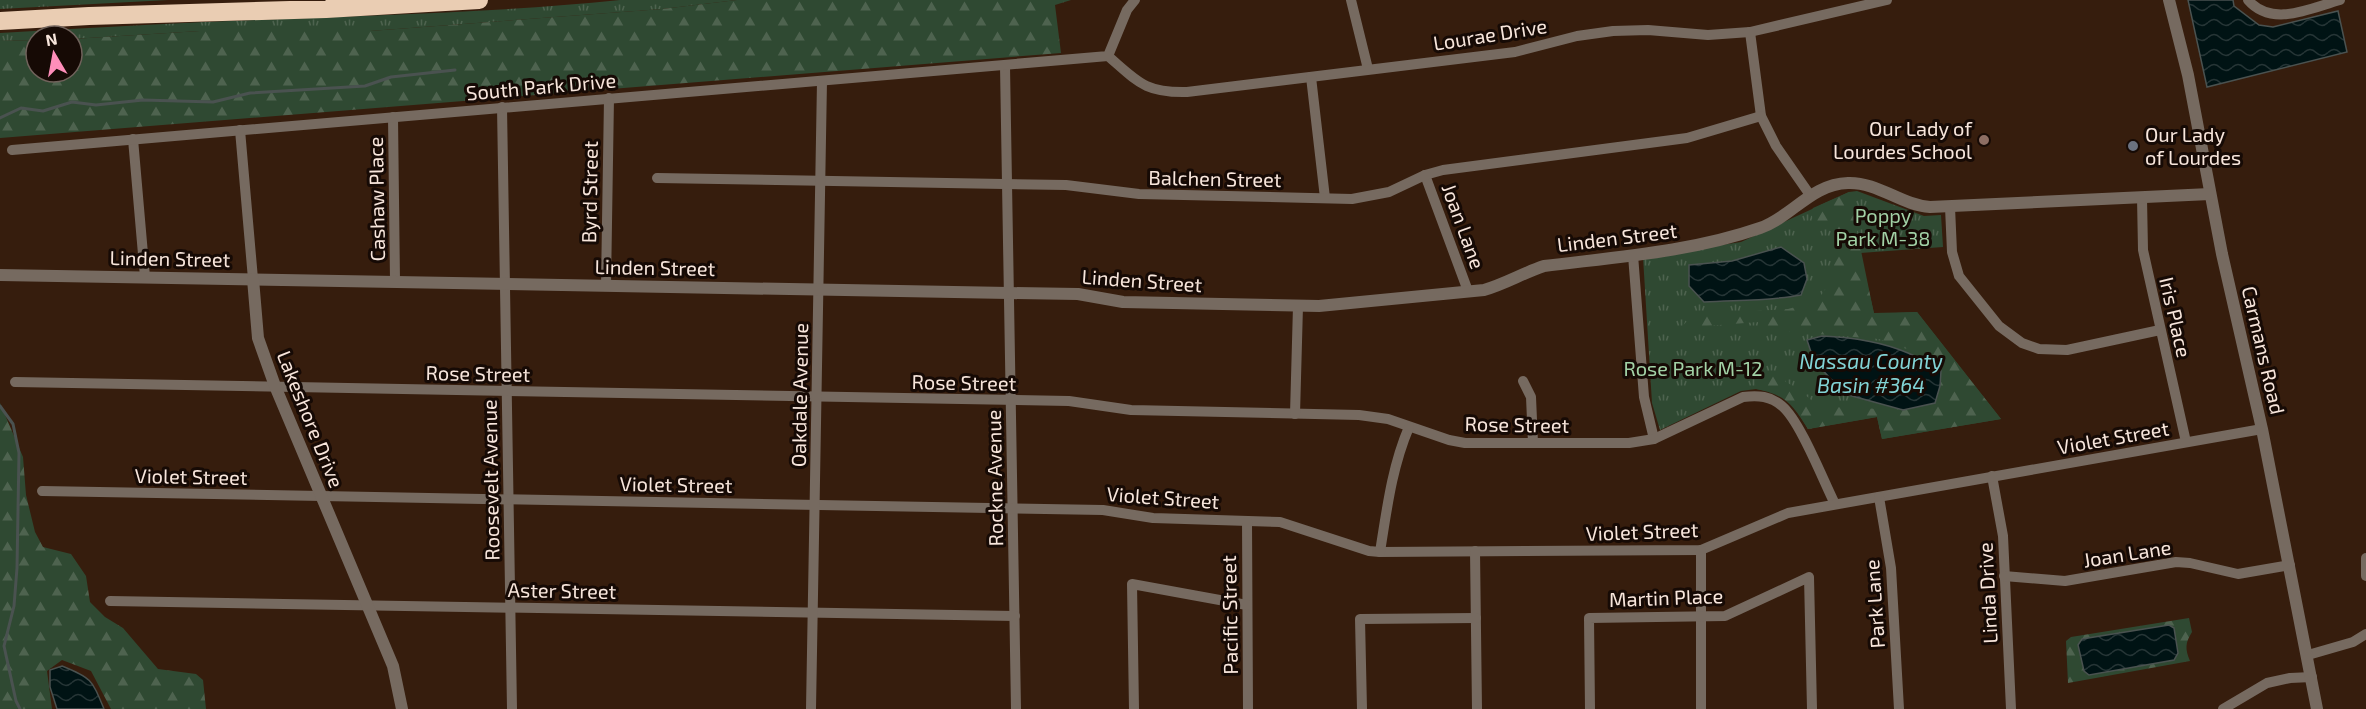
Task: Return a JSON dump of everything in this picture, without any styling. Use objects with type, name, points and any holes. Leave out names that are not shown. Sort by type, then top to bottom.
[{"type":"highway","points":[[0,21],[326,9],[479,0]]},
{"type":"street","points":[[1108,56],[1127,10],[1135,0]]},
{"type":"street","points":[[1351,0],[1368,69]]},
{"type":"street","name":"Lourae Drive","points":[[1108,56],[1141,84],[1165,93],[1187,92],[1515,51],[1577,36],[1613,31],[1648,30],[1708,35],[1750,32],[1887,0]]},
{"type":"street","name":"Carmans Road","points":[[2169,0],[2188,75],[2210,194],[2262,429],[2317,709]]},
{"type":"street","points":[[2248,0],[2259,10],[2271,15],[2281,15],[2340,0]]},
{"type":"street","points":[[1750,32],[1761,116],[1776,146],[1810,195]]},
{"type":"street","name":"South Park Drive","points":[[12,150],[1108,56]]},
{"type":"street","name":"Rockne Avenue","points":[[1005,66],[1016,709]]},
{"type":"street","points":[[1311,77],[1325,198]]},
{"type":"street","name":"Oakdale Avenue","points":[[811,709],[822,81]]},
{"type":"street","name":"Byrd Street","points":[[606,285],[609,98]]},
{"type":"street","name":"Roosevelt Avenue","points":[[502,107],[512,709]]},
{"type":"street","name":"Balchen Street","points":[[657,178],[1066,185],[1139,194],[1352,199],[1376,196],[1425,175],[1467,166],[1687,138],[1761,116]]},
{"type":"street","name":"Cashaw Place","points":[[393,117],[395,281]]},
{"type":"street","name":"Lakeshore Drive","points":[[240,130],[258,338],[274,386],[393,666],[402,709]]},
{"type":"street","points":[[133,139],[145,277]]},
{"type":"street","name":"Joan Lane","points":[[1425,175],[1468,291]]},
{"type":"street","name":"Linden Street","points":[[0,275],[1078,294],[1123,302],[1298,306],[1425,297],[1484,290],[1544,266],[1706,245],[1761,228],[1777,221],[1819,189],[1848,183],[1881,189],[1919,206],[1950,207],[2210,194]]},
{"type":"street","name":"Iris Place","points":[[2142,198],[2143,250],[2186,442]]},
{"type":"street","points":[[1950,207],[1952,252],[1959,276],[1999,326],[2022,343],[2038,349],[2067,350],[2160,330]]},
{"type":"street","points":[[1632,255],[1644,397],[1654,439]]},
{"type":"street","points":[[1295,414],[1298,306]]},
{"type":"street","points":[[1523,381],[1531,396],[1533,443]]},
{"type":"street","name":"Rose Street","points":[[15,382],[1069,401],[1131,410],[1359,415],[1388,419],[1449,440],[1465,443],[1629,443],[1654,439],[1743,397],[1757,395],[1782,405],[1793,418],[1835,504]]},
{"type":"street","points":[[1380,552],[1391,480],[1398,452],[1409,427]]},
{"type":"street","name":"Violet Street","points":[[42,491],[1103,510],[1153,518],[1281,522],[1369,551],[1380,552],[1701,550],[1788,513],[2262,429]]},
{"type":"street","name":"Linda Drive","points":[[1992,476],[2003,536],[2011,709]]},
{"type":"street","name":"Park Lane","points":[[1879,496],[1891,568],[1899,709]]},
{"type":"street","name":"Pacific Street","points":[[1247,521],[1248,709]]},
{"type":"street","points":[[1701,550],[1701,709]]},
{"type":"street","points":[[1475,551],[1478,709]]},
{"type":"street","points":[[2366,558],[2366,576]]},
{"type":"street","name":"Joan Lane","points":[[2004,576],[2065,581],[2176,562],[2238,574],[2290,565]]},
{"type":"street","name":"Martin Place","points":[[1590,709],[1589,618],[1725,616],[1809,577],[1812,709]]},
{"type":"street","points":[[1134,709],[1132,584],[1247,605]]},
{"type":"street","name":"Aster Street","points":[[110,601],[1014,616]]},
{"type":"street","points":[[1362,709],[1360,620],[1476,618]]},
{"type":"street","points":[[2308,655],[2353,642],[2366,634]]},
{"type":"street","points":[[2223,709],[2267,683],[2290,678],[2312,677]]},
{"type":"green space","points":[[0,0],[168,0],[0,9]]},
{"type":"green space","points":[[620,0],[737,0],[662,9],[370,31],[200,31],[84,38],[84,28],[465,12]]},
{"type":"green space","points":[[737,0],[1071,0],[1055,5],[1061,53],[0,138],[0,41],[24,40],[24,84],[84,84],[84,38],[200,31],[370,31],[662,9]]},
{"type":"green space","points":[[24,32],[24,40],[0,41],[0,33]]},
{"type":"green space","points":[[1857,191],[1924,216],[1941,215],[1943,247],[1860,253],[1874,313],[1917,312],[2001,419],[1882,439],[1877,417],[1808,429],[1791,402],[1774,392],[1756,389],[1741,391],[1660,430],[1652,403],[1643,257],[1741,242],[1849,192]]},
{"type":"green space","points":[[1849,192],[1874,314],[1917,312],[2001,419],[1882,439],[1877,417],[1808,429],[1787,402],[1775,394],[1756,389],[1756,371],[1777,376],[1815,403],[1834,407],[1903,410],[1935,402],[1941,371],[1929,357],[1879,339],[1758,329],[1758,322],[1681,328],[1692,315],[1788,309],[1817,301],[1829,284],[1839,245],[1832,229],[1813,220],[1811,212],[1813,208]]},
{"type":"green space","points":[[0,403],[23,457],[26,495],[35,532],[43,547],[71,554],[86,576],[90,602],[105,617],[123,628],[158,669],[196,674],[203,680],[206,709],[111,709],[91,671],[62,660],[47,671],[52,709],[0,709]]},
{"type":"green space","points":[[2189,618],[2192,632],[2186,646],[2190,661],[2068,683],[2066,641],[2071,637]]},
{"type":"water","points":[[2188,0],[2233,0],[2234,6],[2259,25],[2273,27],[2338,11],[2347,52],[2207,87]]},
{"type":"water","points":[[1781,247],[1804,263],[1807,279],[1801,295],[1704,302],[1689,286],[1689,265],[1732,261]]},
{"type":"water","name":"Nassau County Basin #364","points":[[1822,336],[1855,339],[1888,346],[1912,355],[1941,371],[1935,403],[1903,410],[1845,394],[1814,361],[1807,340]]},
{"type":"water","points":[[2169,625],[2174,628],[2178,653],[2174,660],[2089,675],[2084,671],[2078,645],[2082,639]]},
{"type":"water","points":[[62,666],[90,681],[104,709],[57,709],[50,687],[50,670]]},
{"type":"waterway","points":[[0,118],[21,108],[43,111],[72,102],[96,105],[143,100],[213,102],[250,93],[365,86],[391,77],[455,70]]},
{"type":"waterway","points":[[0,406],[13,424],[19,453],[17,568],[14,606],[4,646],[16,701],[20,709]]},
{"type":"place","name":"Our Lady of Lourdes School","points":[[1984,140]]},
{"type":"place","name":"Our Lady of Lourdes","points":[[2133,146]]},
{"type":"park label","name":"Poppy Park M-38","points":[[1883,226]]},
{"type":"park label","name":"Rose Park M-12","points":[[1693,368]]}]
